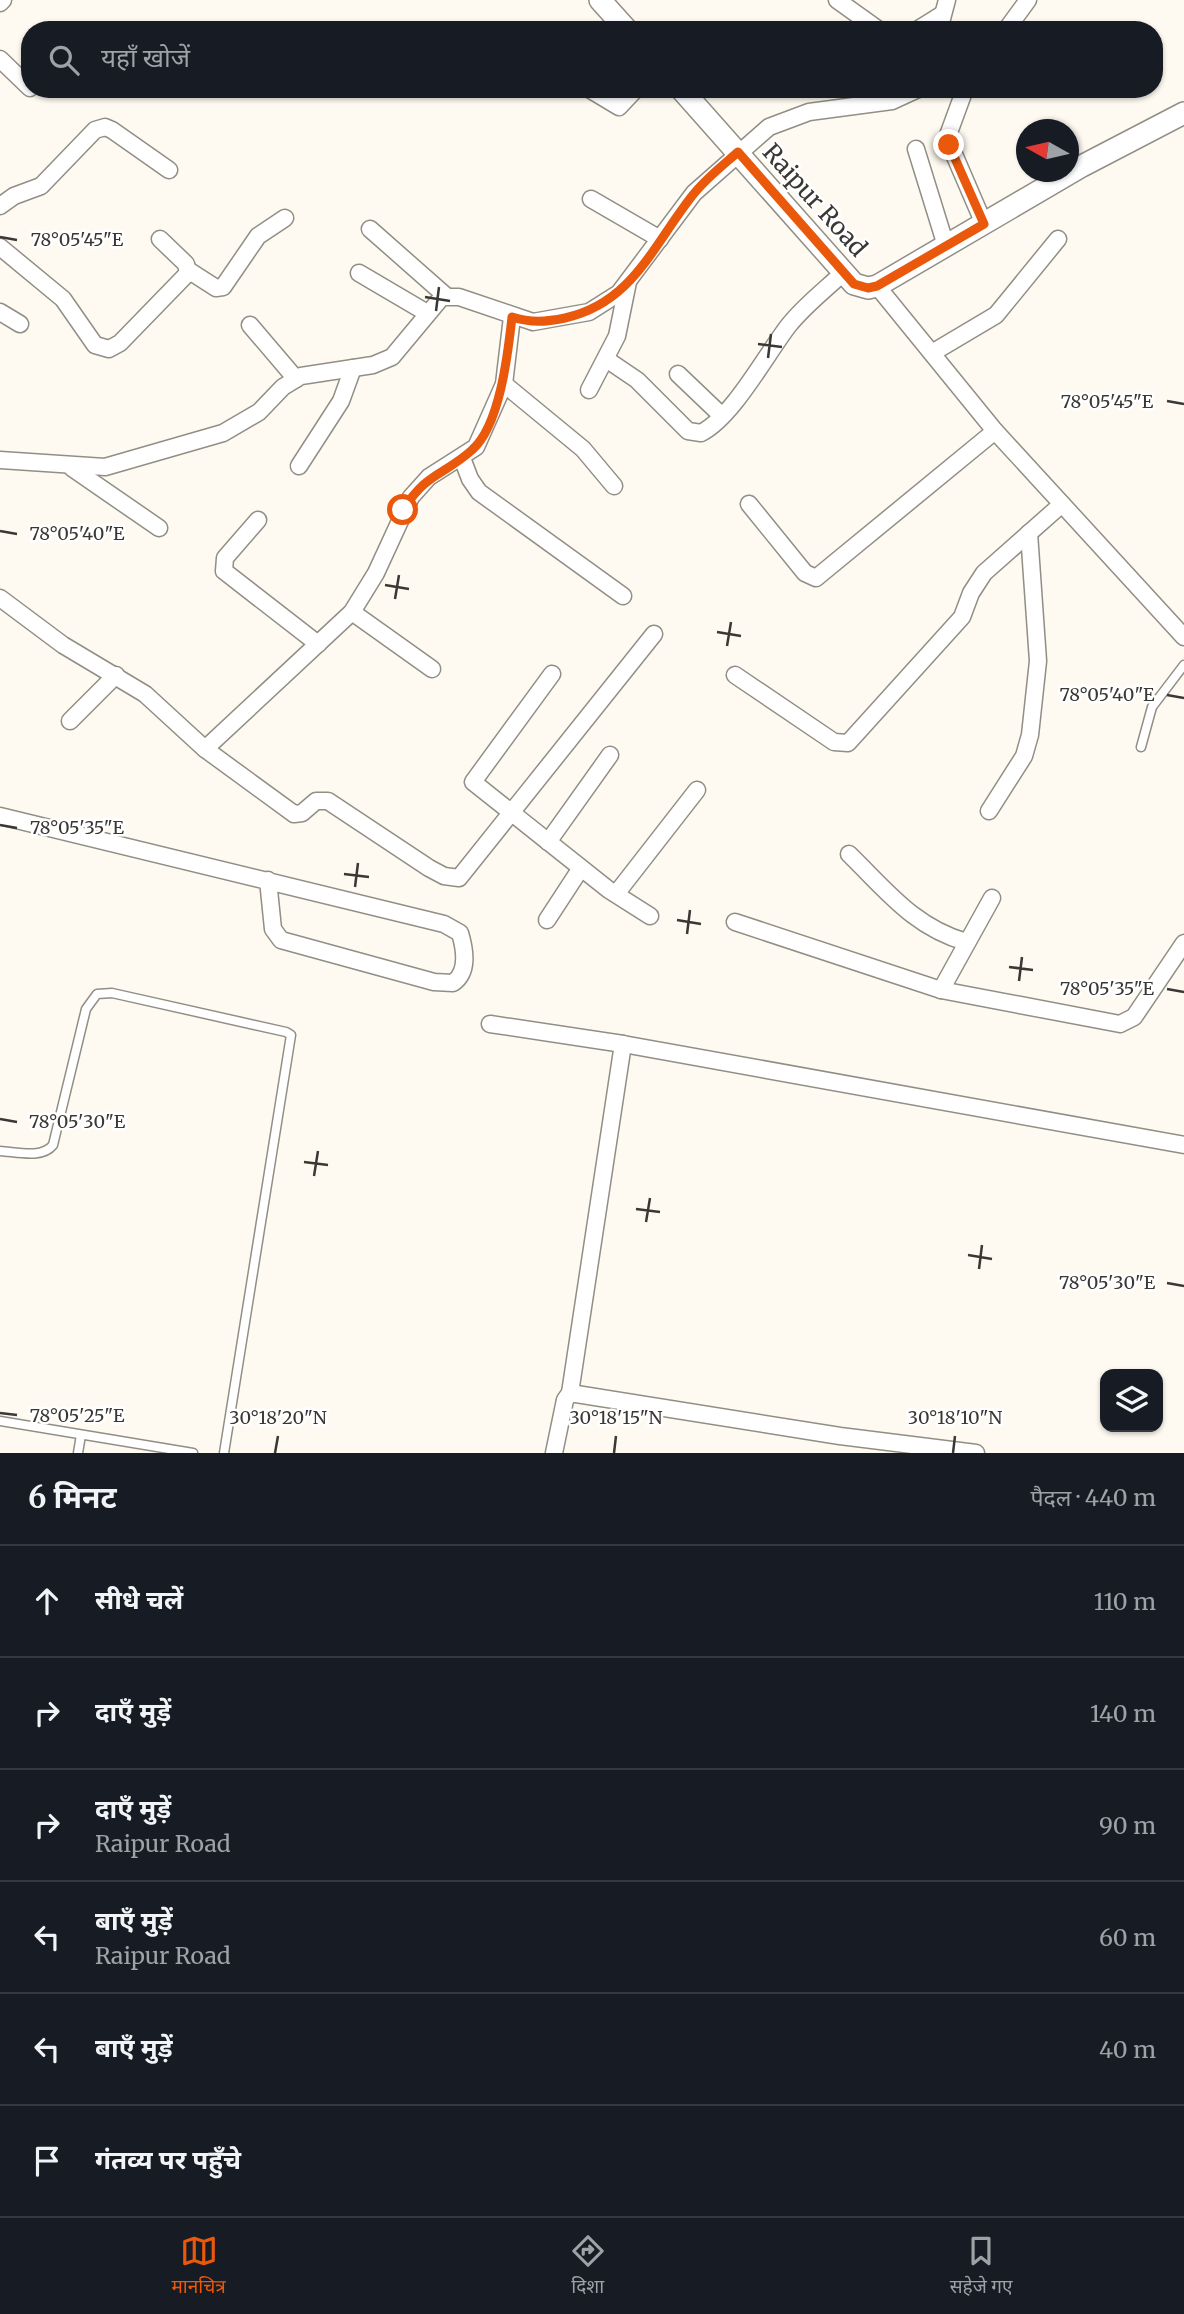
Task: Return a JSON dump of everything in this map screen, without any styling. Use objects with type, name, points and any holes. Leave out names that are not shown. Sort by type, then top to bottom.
[{"type":"main road","points":[[600,0],[619,21]]},
{"type":"main road","name":"Raipur Road","points":[[689,98],[844,272],[862,287],[877,286],[1083,166],[1184,113]]},
{"type":"street","points":[[837,0],[866,21]]},
{"type":"street","points":[[1013,21],[1028,0]]},
{"type":"street","points":[[0,59],[21,80]]},
{"type":"street","points":[[604,98],[619,107],[628,98]]},
{"type":"street","points":[[0,460],[105,467],[223,433],[259,412],[283,387],[296,379],[373,365],[392,357],[438,299],[446,296],[459,297],[512,317],[540,322],[589,312],[619,293],[694,193],[769,127],[789,118],[892,102],[900,98]]},
{"type":"street","points":[[962,98],[947,138],[984,224]]},
{"type":"street","points":[[0,206],[10,198],[41,186],[98,128],[112,130],[169,170]]},
{"type":"street","points":[[916,149],[946,246]]},
{"type":"street","points":[[591,199],[660,239]]},
{"type":"street","points":[[160,239],[188,270],[215,288],[223,287],[258,236],[285,218]]},
{"type":"street","points":[[370,229],[446,296]]},
{"type":"street","points":[[932,354],[996,315],[1058,239]]},
{"type":"street","points":[[0,247],[55,291],[95,345],[105,349],[120,343],[185,277],[188,270]]},
{"type":"street","points":[[606,359],[637,380],[688,431],[701,433],[721,415],[753,377],[790,324],[844,272]]},
{"type":"street","points":[[359,273],[427,313]]},
{"type":"street","points":[[589,390],[617,336],[628,282]]},
{"type":"street","points":[[877,286],[995,431],[1184,637]]},
{"type":"street","points":[[0,312],[20,324]]},
{"type":"street","points":[[205,749],[352,612],[376,573],[411,497],[429,477],[462,458],[480,441],[504,384],[512,317]]},
{"type":"street","points":[[250,325],[296,379]]},
{"type":"street","points":[[299,466],[341,401],[353,368]]},
{"type":"street","points":[[678,374],[721,415]]},
{"type":"street","points":[[504,384],[583,449],[614,486]]},
{"type":"street","points":[[749,504],[805,573],[816,578],[995,431]]},
{"type":"street","points":[[462,458],[470,479],[479,492],[623,596]]},
{"type":"street","points":[[69,465],[159,528]]},
{"type":"street","points":[[735,675],[834,742],[848,743],[962,617],[971,593],[984,573],[1062,504]]},
{"type":"street","points":[[258,520],[225,558],[224,571],[318,644]]},
{"type":"street","points":[[989,811],[1024,756],[1030,735],[1038,661],[1029,533]]},
{"type":"street","points":[[1,603],[63,645],[145,694],[205,749],[290,812],[298,814],[316,801],[328,801],[429,868],[454,878],[464,875],[510,812],[654,634]]},
{"type":"street","points":[[352,612],[432,669]]},
{"type":"street","points":[[552,674],[473,778],[474,783],[581,868],[650,916]]},
{"type":"street","points":[[70,721],[117,676]]},
{"type":"street","points":[[548,842],[610,755]]},
{"type":"street","points":[[616,894],[696,790]]},
{"type":"street","points":[[0,816],[268,880],[453,927],[460,933],[464,946],[463,972],[453,983],[434,982],[281,940],[272,929],[268,880]]},
{"type":"street","points":[[849,854],[921,923],[942,935],[967,942]]},
{"type":"street","points":[[547,920],[581,868]]},
{"type":"street","points":[[941,990],[992,898]]},
{"type":"street","points":[[735,922],[941,990],[1113,1023],[1125,1023],[1134,1017],[1184,943]]},
{"type":"street","points":[[490,1024],[623,1044],[1184,1145]]},
{"type":"street","points":[[554,1453],[565,1400],[570,1393],[623,1044]]},
{"type":"street","points":[[570,1393],[840,1436],[976,1453]]},
{"type":"lane","points":[[1141,747],[1143,729],[1152,707],[1184,665]]},
{"type":"lane","points":[[0,1151],[37,1153],[49,1150],[53,1145],[86,1009],[97,994],[112,993],[290,1035],[224,1453]]},
{"type":"lane","points":[[0,1421],[193,1453]]},
{"type":"lane","points":[[78,1453],[81,1435]]},
{"type":"route","points":[[403,510],[419,486],[429,477],[469,453],[480,441],[504,384],[512,317],[548,322],[589,312],[604,304],[628,282],[694,193],[738,152],[854,284],[868,288],[877,286],[984,224],[949,145]]}]
